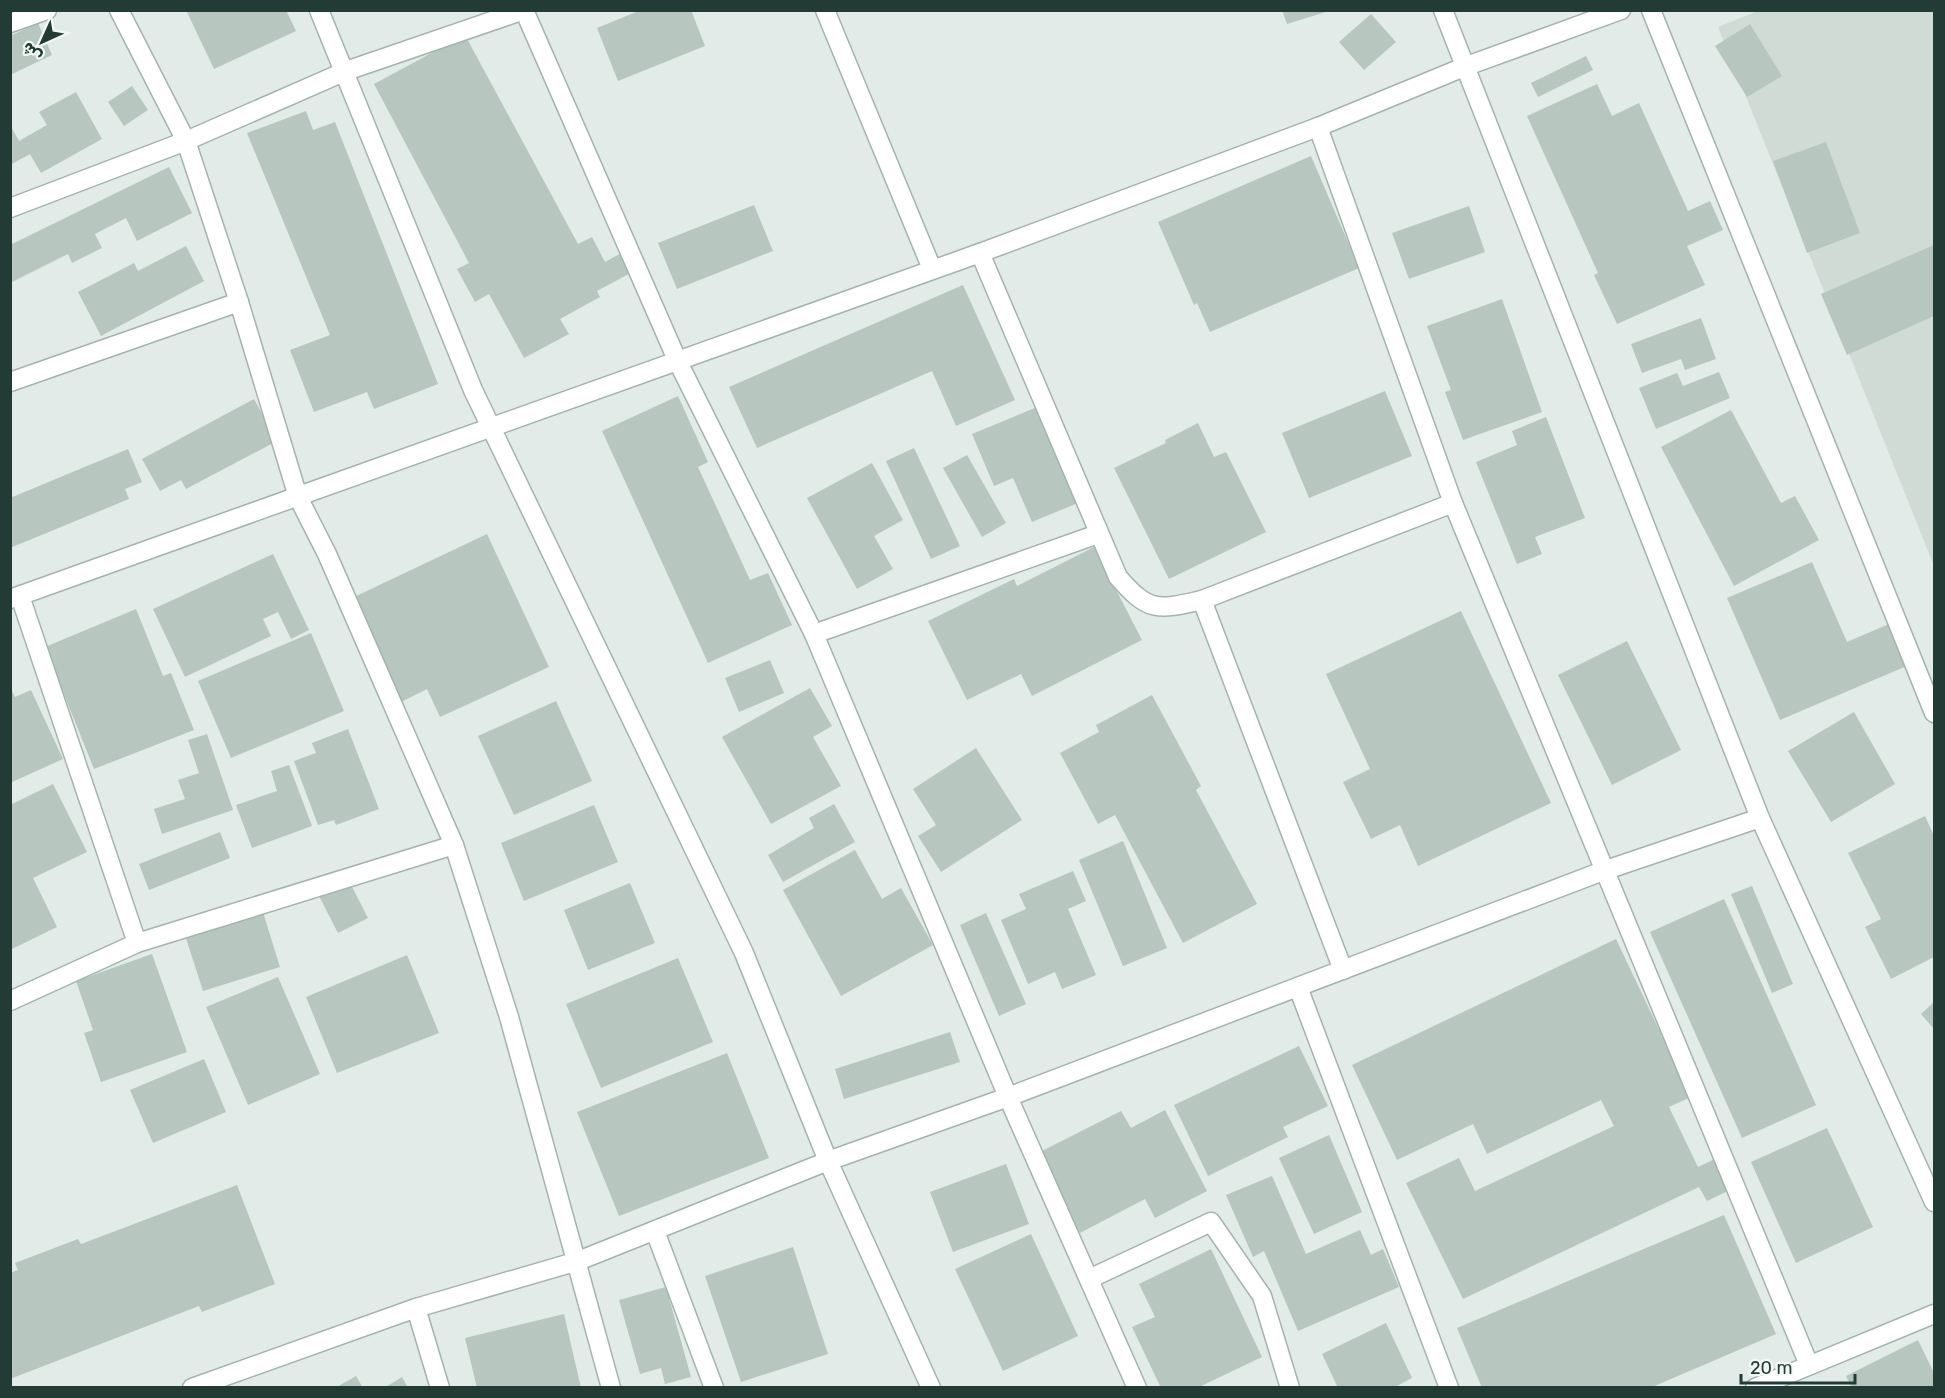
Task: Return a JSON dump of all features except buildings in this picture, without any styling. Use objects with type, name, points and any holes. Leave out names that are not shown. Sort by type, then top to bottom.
[{"type":"street","points":[[10,23],[47,10]]},
{"type":"street","points":[[119,10],[186,141],[239,302],[298,497],[327,554],[454,845],[509,1017],[578,1261],[611,1388]]},
{"type":"street","points":[[319,10],[346,71],[473,390],[744,953],[828,1161],[931,1388]]},
{"type":"street","points":[[10,208],[186,141],[346,71],[524,10],[678,362],[814,634],[1008,1097],[1137,1388]]},
{"type":"street","points":[[825,10],[932,269]]},
{"type":"street","points":[[1443,10],[1760,818],[1935,1202]]},
{"type":"street","points":[[137,943],[15,597],[980,253],[1318,127],[1464,67],[1621,10]]},
{"type":"street","points":[[1651,10],[1935,713]]},
{"type":"street","points":[[1318,127],[1453,503],[1603,871],[1809,1365]]},
{"type":"street","points":[[980,253],[1118,578],[1145,604],[1158,607],[1176,606],[1202,600],[1453,503]]},
{"type":"street","points":[[10,382],[239,302]]},
{"type":"street","points":[[814,634],[1098,534]]},
{"type":"street","points":[[1202,600],[1342,970]]},
{"type":"street","points":[[192,1388],[416,1308],[578,1261],[828,1161],[1008,1097],[1603,871],[1760,818]]},
{"type":"street","points":[[10,1001],[137,943],[454,845]]},
{"type":"street","points":[[1298,987],[1449,1388]]},
{"type":"street","points":[[1089,1279],[1211,1222],[1262,1296],[1290,1388]]},
{"type":"street","points":[[655,1231],[714,1388]]},
{"type":"street","points":[[416,1308],[440,1388]]},
{"type":"street","points":[[1755,1388],[1935,1314]]},
{"type":"shaded area","points":[[1758,11],[1934,11],[1934,566],[1718,27]]}]
